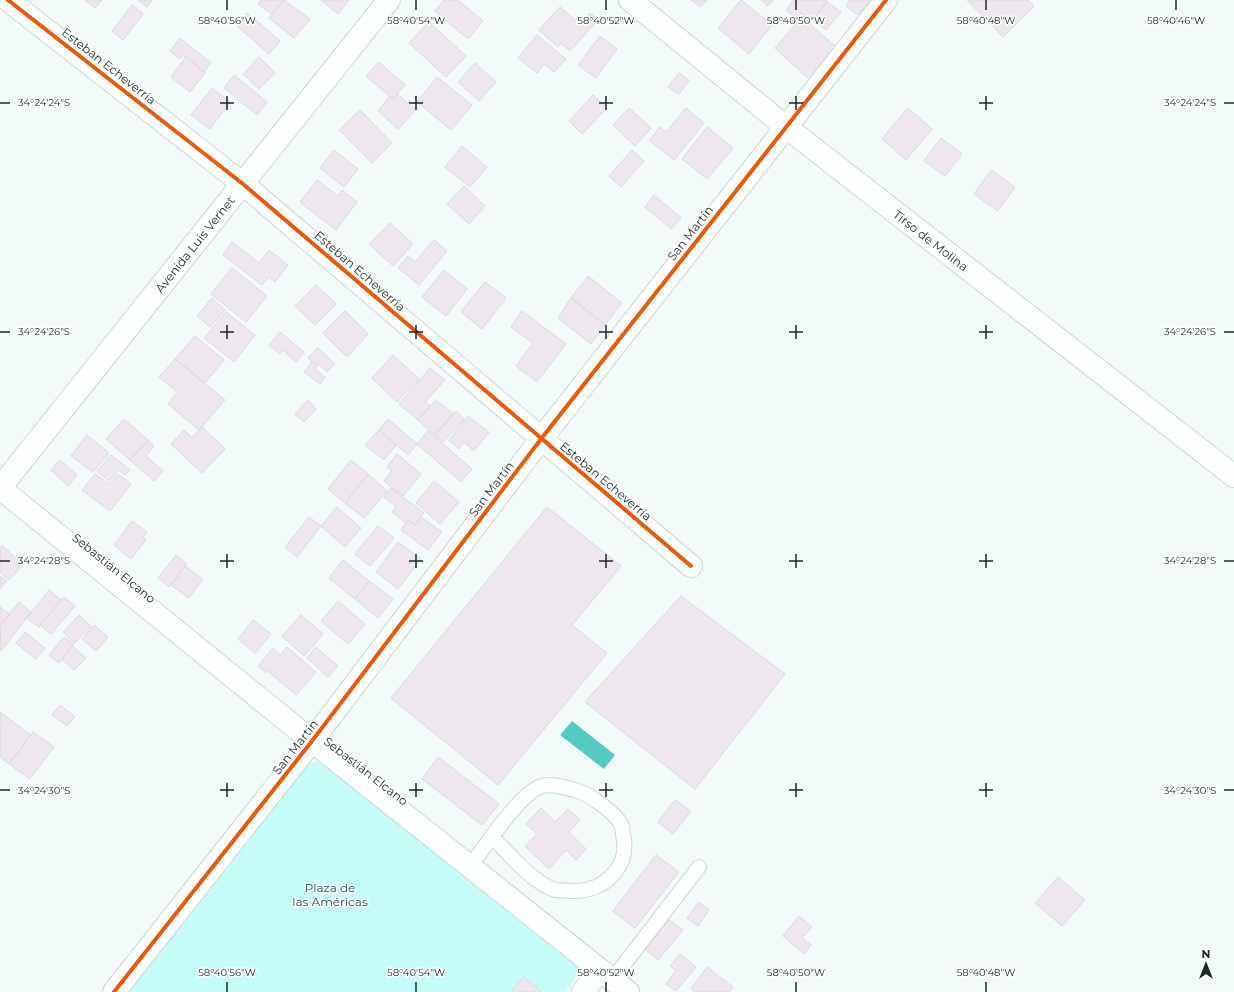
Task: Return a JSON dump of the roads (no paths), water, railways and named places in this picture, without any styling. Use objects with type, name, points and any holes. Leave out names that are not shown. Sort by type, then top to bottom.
[{"type":"street","name":"Esteban Echeverría","points":[[8,0],[243,184],[691,566]]},
{"type":"street","name":"Avenida Luis Vernet","points":[[0,488],[389,0]]},
{"type":"street","name":"Tirso de Molina","points":[[630,0],[786,127],[1234,476]]},
{"type":"street","name":"San Martín","points":[[114,992],[312,741],[541,439],[886,0]]},
{"type":"street","name":"Sebastián Elcano","points":[[0,488],[312,741],[613,981]]},
{"type":"street","points":[[583,992],[613,981]]},
{"type":"lane","points":[[470,866],[492,837],[524,796],[541,786],[563,786],[585,794],[603,806],[621,824],[625,842],[622,861],[613,876],[599,886],[581,891],[555,890],[536,879],[492,837]]},
{"type":"lane","points":[[613,981],[699,867]]},
{"type":"water","points":[[572,721],[615,755],[604,769],[560,735]]},
{"type":"park label","name":"Plaza de las Américas","points":[[330,894]]}]
